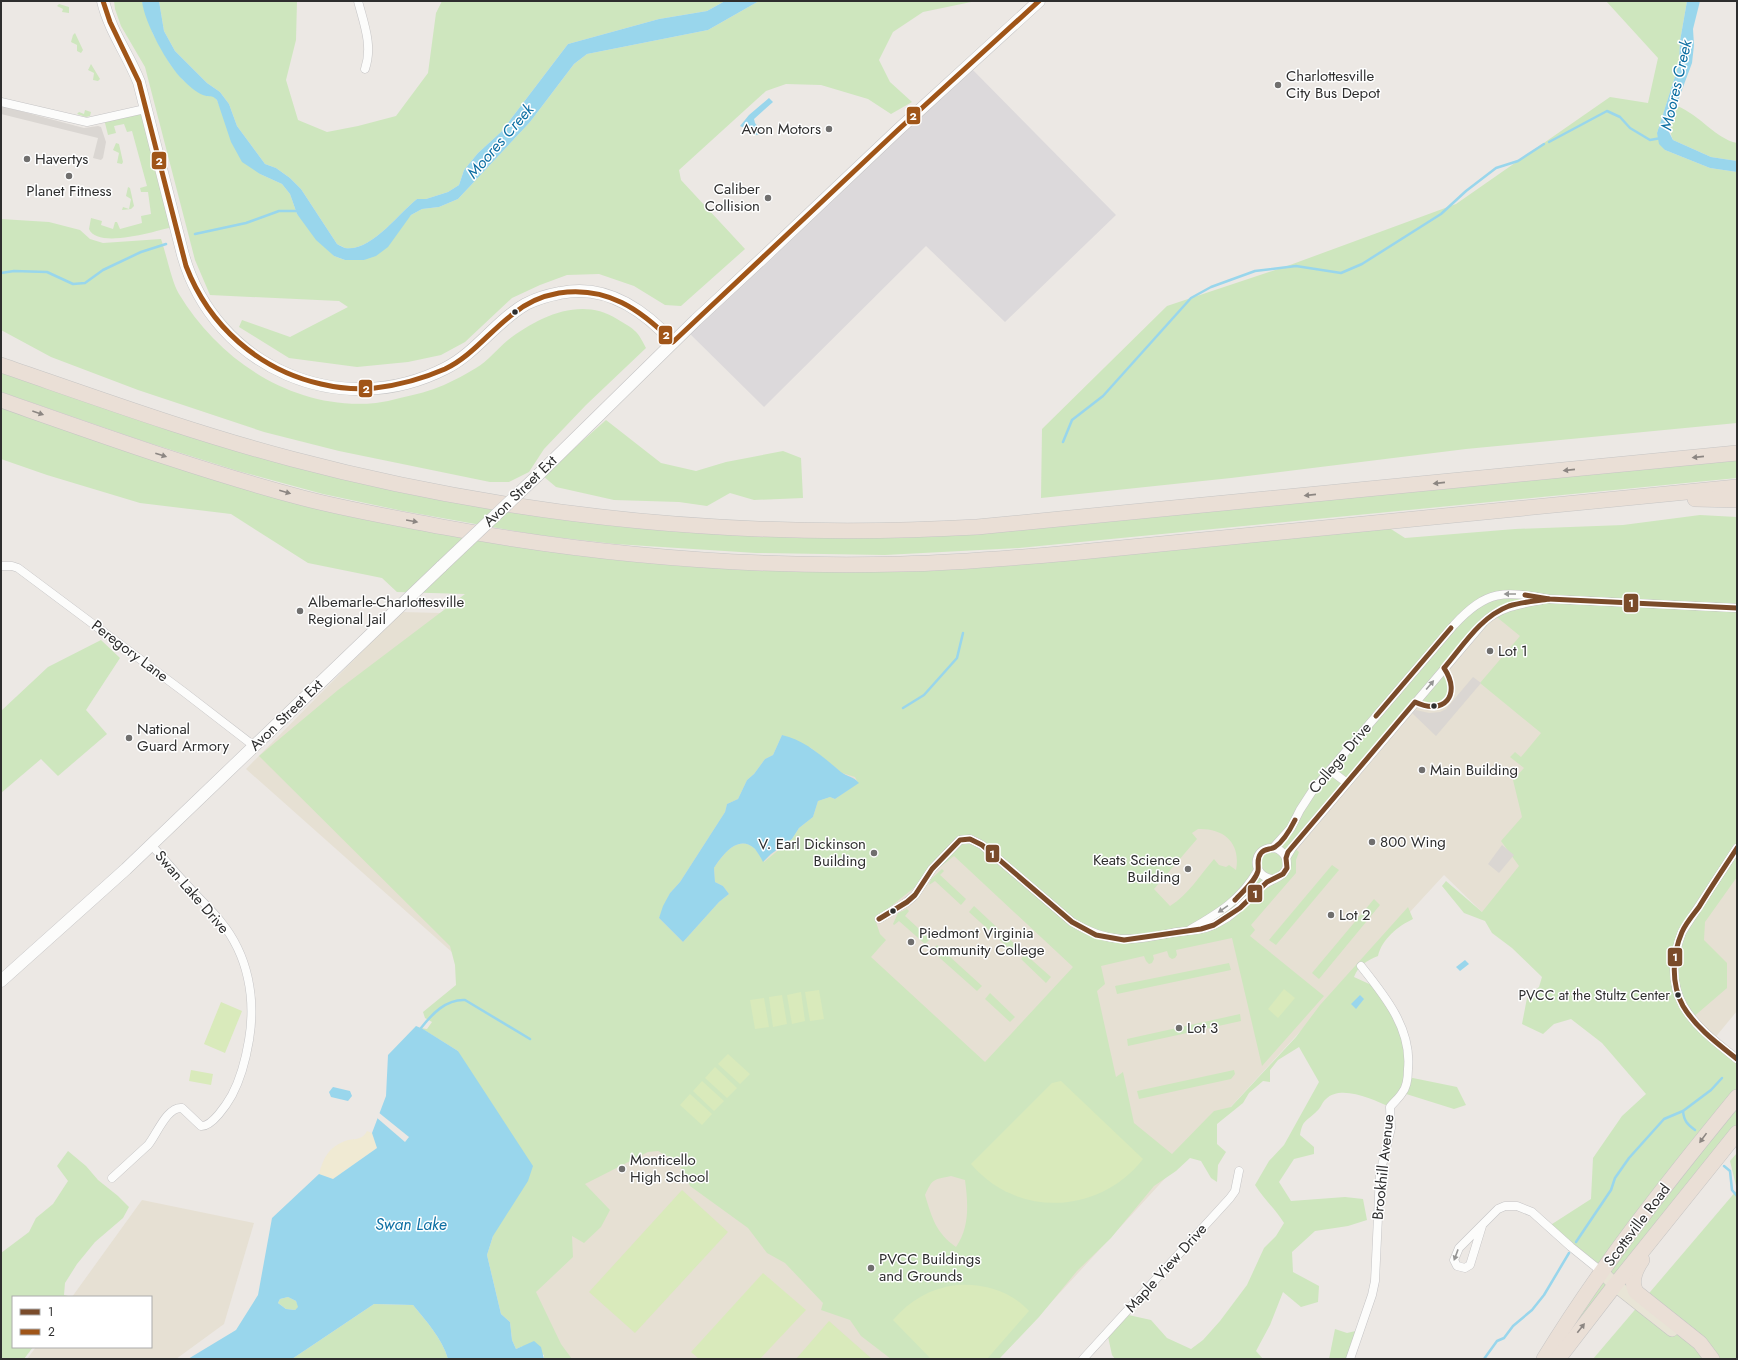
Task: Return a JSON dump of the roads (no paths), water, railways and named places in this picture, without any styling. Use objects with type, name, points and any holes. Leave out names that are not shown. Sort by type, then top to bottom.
[{"type":"highway","points":[[1,365],[223,440],[371,479],[429,491],[551,511],[629,521],[722,528],[831,531],[977,527],[1737,453]]},
{"type":"highway","points":[[1,400],[126,444],[209,471],[305,498],[378,515],[518,541],[581,550],[721,562],[838,565],[980,560],[1070,553],[1737,487]]},
{"type":"highway","points":[[1655,495],[1737,500]]},
{"type":"highway","name":"Scottsville Road","points":[[1544,1359],[1563,1327],[1602,1272],[1713,1124],[1737,1097]]},
{"type":"highway","name":"Scottsville Road","points":[[1558,1359],[1615,1285],[1674,1211],[1692,1191],[1737,1133]]},
{"type":"highway","points":[[1692,1191],[1638,1266],[1633,1283],[1636,1292],[1641,1297],[1700,1343],[1712,1359]]},
{"type":"main road","points":[[104,1],[109,23],[134,68],[183,255],[194,287],[211,313],[232,338],[260,360],[292,377],[323,386],[354,390],[384,388],[416,381],[461,359],[526,305],[549,295],[575,290],[607,294],[630,305],[648,318],[673,342]]},
{"type":"main road","name":"Avon Street Ext","points":[[1,981],[151,845],[537,476],[673,342],[899,129],[1040,1]]},
{"type":"main road","points":[[1602,1272],[1615,1285],[1709,1359]]},
{"type":"street","points":[[358,1],[368,43],[368,62],[365,69]]},
{"type":"street","points":[[1,102],[87,122],[145,109]]},
{"type":"street","name":"Peregory Lane","points":[[1,566],[12,566],[18,568],[254,746]]},
{"type":"street","name":"College Drive","points":[[1188,930],[1232,903],[1249,885],[1258,870],[1257,861],[1260,853],[1268,848],[1273,848],[1291,828],[1306,800],[1330,770],[1467,610],[1484,599],[1506,594],[1519,594],[1549,599],[1737,608]]},
{"type":"street","name":"College Drive","points":[[879,919],[907,902],[915,895],[932,869],[956,843],[964,839],[976,841],[982,845],[1072,922],[1096,935],[1108,938],[1130,940],[1201,929],[1214,925],[1229,916],[1249,900],[1260,888],[1272,879],[1280,876],[1285,871],[1287,864],[1286,858],[1292,848],[1488,618],[1509,606],[1549,599]]},
{"type":"street","points":[[1330,770],[1347,783]]},
{"type":"street","name":"Swan Lake Drive","points":[[112,1178],[148,1145],[153,1139],[159,1125],[176,1109],[182,1108],[201,1126],[208,1124],[221,1111],[236,1089],[250,1034],[252,1016],[250,984],[240,952],[221,922],[151,845]]},
{"type":"street","points":[[1273,848],[1282,852],[1286,858]]},
{"type":"street","points":[[1737,848],[1682,932],[1678,942],[1674,965],[1674,975],[1679,996],[1691,1019],[1710,1038],[1737,1059]]},
{"type":"street","points":[[1258,870],[1262,876],[1272,879]]},
{"type":"street","name":"Brookhill Avenue","points":[[1350,1359],[1376,1281],[1380,1174],[1391,1128],[1390,1107],[1403,1093],[1408,1077],[1409,1062],[1406,1040],[1402,1027],[1378,988],[1361,966]]},
{"type":"street","name":"Maple View Drive","points":[[1083,1359],[1230,1198],[1235,1191],[1239,1171]]},
{"type":"street","points":[[1482,1226],[1470,1264],[1466,1268],[1457,1266],[1454,1260],[1459,1248],[1482,1226],[1492,1213],[1498,1209],[1510,1206],[1525,1208],[1532,1212],[1571,1248],[1602,1272]]},
{"type":"water","name":"Moores Creek","points":[[142,1],[159,1],[164,31],[175,51],[207,83],[220,92],[229,104],[237,126],[265,164],[276,168],[290,178],[301,189],[337,244],[345,248],[355,248],[374,238],[417,199],[426,199],[448,192],[459,185],[464,170],[478,153],[501,132],[568,44],[659,19],[707,11],[725,1],[759,1],[708,30],[587,54],[574,64],[530,122],[458,199],[439,207],[422,209],[411,215],[388,247],[376,256],[364,260],[345,260],[334,256],[316,240],[297,214],[290,194],[282,184],[260,174],[242,162],[231,142],[217,100],[213,97],[198,93],[177,73],[164,54],[152,32]]},
{"type":"water","name":"Moores Creek","points":[[1687,1],[1700,1],[1693,29],[1694,45],[1692,63],[1670,122],[1669,132],[1673,140],[1711,157],[1737,161],[1737,172],[1710,168],[1665,150],[1659,144],[1657,133],[1679,64],[1680,41]]},
{"type":"water","points":[[769,98],[773,102],[754,119],[761,131],[761,134],[756,135],[740,126],[749,115]]},
{"type":"water","points":[[782,735],[790,737],[806,745],[843,774],[859,783],[835,799],[830,797],[818,801],[813,817],[799,828],[792,839],[771,854],[763,862],[755,849],[749,845],[737,845],[726,852],[714,868],[715,882],[723,886],[729,894],[719,902],[683,942],[659,918],[663,906],[670,893],[680,882],[725,812],[727,804],[738,799],[747,780],[754,774],[765,759],[773,755]]},
{"type":"water","points":[[1465,960],[1469,964],[1460,971],[1456,967]]},
{"type":"water","points":[[1360,995],[1364,999],[1356,1009],[1351,1004]]},
{"type":"water","name":"Swan Lake","points":[[416,1026],[458,1051],[533,1166],[528,1181],[493,1236],[487,1255],[501,1314],[510,1322],[512,1340],[516,1349],[534,1341],[541,1347],[544,1359],[448,1359],[438,1337],[413,1305],[374,1304],[292,1359],[188,1359],[236,1330],[258,1295],[272,1218],[319,1174],[333,1179],[377,1148],[372,1133],[386,1096],[388,1055]],"holes":[[[288,1297],[296,1301],[298,1307],[295,1310],[286,1309],[278,1303],[280,1299]]]},
{"type":"water","points":[[333,1087],[350,1091],[352,1096],[348,1101],[331,1097],[329,1092]]},
{"type":"waterway","points":[[1549,142],[1607,111],[1620,117],[1630,128],[1650,140],[1661,138]]},
{"type":"waterway","points":[[1063,442],[1072,420],[1103,396],[1191,298],[1211,287],[1255,271],[1296,266],[1341,273],[1362,264],[1441,214],[1466,191],[1496,168],[1518,161],[1544,144]]},
{"type":"waterway","points":[[195,234],[246,223],[279,211],[300,211]]},
{"type":"waterway","points":[[1,273],[14,271],[47,272],[73,284],[85,283],[103,270],[141,252],[166,244]]},
{"type":"waterway","points":[[903,708],[924,695],[957,658],[963,633]]},
{"type":"waterway","points":[[421,1028],[440,1008],[458,1000],[465,1000],[530,1039]]},
{"type":"waterway","points":[[1576,1242],[1611,1190],[1615,1178],[1629,1158],[1664,1119],[1683,1111],[1711,1090],[1722,1078]]},
{"type":"waterway","points":[[1683,1111],[1686,1122],[1695,1130]]},
{"type":"waterway","points":[[1724,1166],[1730,1171],[1732,1190],[1737,1196]]},
{"type":"waterway","points":[[1484,1359],[1497,1341],[1504,1338],[1513,1326],[1532,1310],[1544,1295],[1569,1253]]},
{"type":"place","name":"Charlottesville City Bus Depot","points":[[1278,85]]},
{"type":"place","name":"Avon Motors","points":[[829,129]]},
{"type":"place","name":"Havertys","points":[[27,159]]},
{"type":"place","name":"Planet Fitness","points":[[69,176]]},
{"type":"place","name":"Caliber Collision","points":[[768,198]]},
{"type":"place","name":"Albemarle-Charlottesville Regional Jail","points":[[300,611]]},
{"type":"place","name":"Lot 1","points":[[1490,651]]},
{"type":"place","name":"National Guard Armory","points":[[129,738]]},
{"type":"place","name":"Main Building","points":[[1422,770]]},
{"type":"place","name":"800 Wing","points":[[1372,842]]},
{"type":"place","name":"V. Earl Dickinson Building","points":[[874,853]]},
{"type":"place","name":"Keats Science Building","points":[[1188,869]]},
{"type":"place","name":"Lot 2","points":[[1331,915]]},
{"type":"place","name":"Piedmont Virginia Community College","points":[[911,942]]},
{"type":"place","name":"PVCC at the Stultz Center","points":[[1678,995]]},
{"type":"place","name":"Lot 3","points":[[1179,1028]]},
{"type":"place","name":"Monticello High School","points":[[622,1169]]},
{"type":"place","name":"PVCC Buildings and Grounds","points":[[871,1268]]}]
